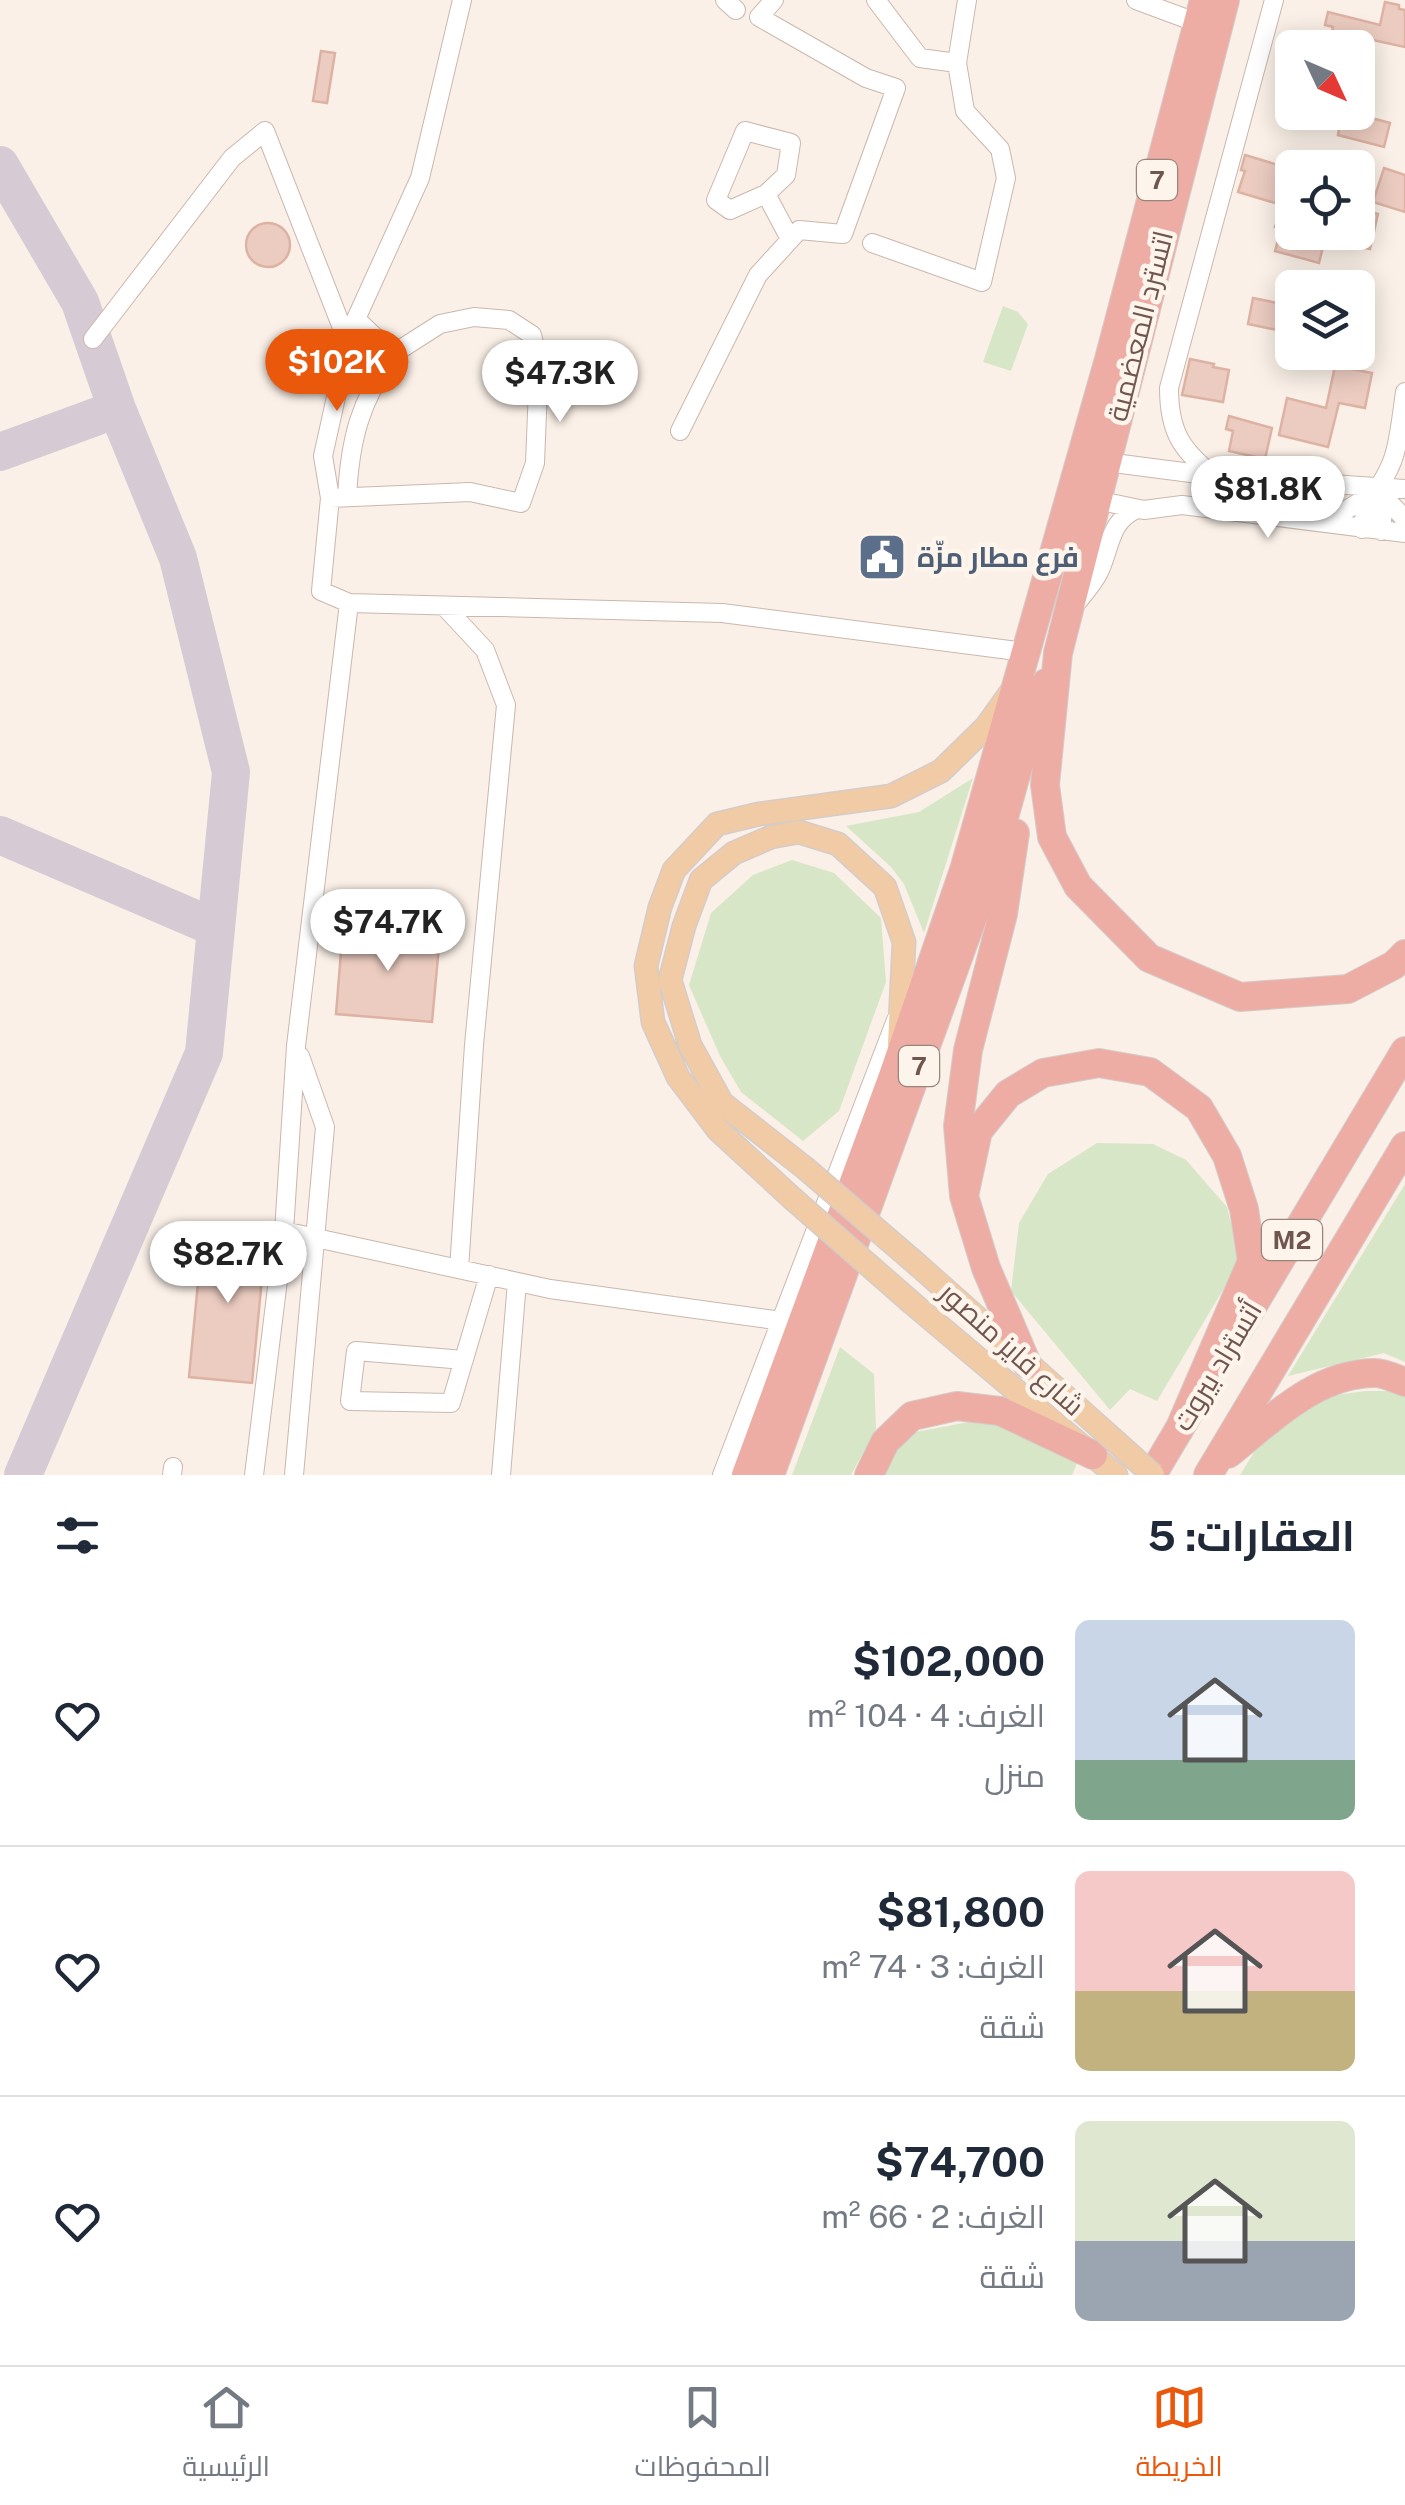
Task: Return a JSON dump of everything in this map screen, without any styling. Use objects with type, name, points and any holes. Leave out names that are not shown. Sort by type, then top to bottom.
[{"type":"highway","name":"اتسترد المعضمية","points":[[1058,654],[1225,0]]},
{"type":"highway","name":"7","points":[[746,1475],[964,870],[1110,359],[1201,11]]},
{"type":"highway","name":"7","points":[[770,1475],[986,878],[1030,721],[1058,654]]},
{"type":"highway","points":[[1058,654],[1044,785],[1052,836],[1078,886],[1149,958],[1240,997],[1348,988],[1394,966],[1405,954]]},
{"type":"highway","points":[[1027,1364],[986,1268],[964,1196],[958,1126],[968,1050],[1003,914],[1030,721]]},
{"type":"highway","name":"أتستراد بيروت","points":[[1152,1475],[1405,1050]]},
{"type":"highway","points":[[964,1196],[978,1131],[1008,1094],[1043,1073],[1099,1064],[1150,1072],[1199,1108],[1227,1156],[1244,1210],[1252,1260],[1179,1430]]},
{"type":"highway","name":"أتستراد بيروت","points":[[1211,1469],[1405,1146]]},
{"type":"highway","points":[[1211,1469],[1299,1398],[1336,1378],[1378,1373],[1405,1382]]},
{"type":"highway","points":[[869,1475],[885,1442],[912,1416],[957,1406],[1000,1411],[1099,1443]]},
{"type":"main road","name":"شارع فايز منصور","points":[[1016,685],[986,727],[941,771],[891,796],[759,814],[717,824],[674,870],[660,907],[646,966],[654,1022],[678,1077],[718,1130],[912,1303],[1099,1443]]},
{"type":"main road","name":"شارع فايز منصور","points":[[898,1060],[904,942],[886,887],[838,844],[799,832],[772,837],[734,853],[700,880],[670,980],[690,1045],[722,1104],[805,1168],[919,1266],[1027,1364],[1099,1443]]},
{"type":"main road","points":[[1099,1443],[1116,1475]]},
{"type":"main road","points":[[1099,1443],[1152,1475]]},
{"type":"street","points":[[339,498],[324,456],[348,343],[420,178],[462,0]]},
{"type":"street","points":[[680,431],[758,274],[799,230],[843,234],[896,88],[866,78],[759,17],[774,0]]},
{"type":"street","points":[[876,0],[920,58],[956,63]]},
{"type":"street","points":[[872,242],[982,282],[1006,178],[1000,149],[965,111],[956,63],[967,0]]},
{"type":"street","points":[[1136,0],[1201,11]]},
{"type":"street","points":[[1214,476],[1192,460],[1179,442],[1169,409],[1170,388],[1274,0]]},
{"type":"street","points":[[745,130],[791,143],[786,176],[766,194],[730,210],[716,200],[745,130]]},
{"type":"street","points":[[93,339],[232,158],[266,131],[348,343]]},
{"type":"street","points":[[766,194],[790,239]]},
{"type":"street","points":[[339,498],[470,492],[521,503],[535,463],[538,363],[532,335],[509,320],[474,317],[440,324],[393,354],[365,402],[339,498],[321,590],[349,604],[722,613],[1025,652]]},
{"type":"street","points":[[356,319],[393,354]]},
{"type":"street","points":[[1372,530],[1366,509],[1394,456],[1405,392]]},
{"type":"street","points":[[1106,462],[1378,492],[1405,489]]},
{"type":"street","points":[[1378,492],[1405,519]]},
{"type":"street","points":[[1306,522],[1336,514],[1378,492]]},
{"type":"street","points":[[1096,500],[1138,510],[1182,505],[1405,534]]},
{"type":"street","points":[[1068,615],[1098,574],[1117,523],[1138,510]]},
{"type":"street","points":[[254,1475],[284,1231],[296,1046],[349,604]]},
{"type":"street","points":[[444,606],[485,650],[506,705],[474,1046],[459,1269]]},
{"type":"street","points":[[722,1475],[899,1010]]},
{"type":"street","points":[[294,1475],[326,1127],[296,1046]]},
{"type":"street","points":[[284,1231],[550,1289],[782,1322]]},
{"type":"street","points":[[464,1360],[356,1351],[350,1400],[451,1403],[464,1360],[488,1275]]},
{"type":"street","points":[[501,1475],[518,1282]]},
{"type":"green space","points":[[1003,306],[1018,312],[1028,324],[1011,371],[983,362]]},
{"type":"green space","points":[[973,778],[924,933],[904,884],[846,826],[919,812]]},
{"type":"green space","points":[[792,860],[834,873],[881,918],[886,982],[839,1111],[803,1141],[741,1092],[720,1056],[689,985],[711,913],[753,875]]},
{"type":"green space","points":[[1097,1143],[1153,1144],[1186,1160],[1227,1207],[1240,1261],[1157,1401],[1130,1389],[1110,1410],[1011,1291],[1019,1223],[1048,1174]]},
{"type":"green space","points":[[1405,1184],[1405,1362],[1384,1353],[1288,1376]]},
{"type":"green space","points":[[840,1347],[874,1374],[876,1429],[851,1475],[792,1475]]},
{"type":"green space","points":[[1366,1391],[1405,1393],[1405,1475],[1240,1475],[1258,1446],[1327,1396]]},
{"type":"green space","points":[[990,1418],[1077,1463],[1072,1475],[880,1475],[887,1455],[916,1432]]},
{"type":"building","points":[[1385,2],[1405,10],[1405,47],[1375,41],[1375,30],[1332,30],[1325,25],[1328,12],[1380,25]]},
{"type":"building","points":[[321,51],[335,53],[327,103],[313,101]]},
{"type":"building","points":[[1375,119],[1390,123],[1384,147],[1338,135],[1339,130],[1375,130]]},
{"type":"building","points":[[1245,155],[1275,164],[1275,203],[1238,192],[1245,171],[1241,170]]},
{"type":"building","points":[[1384,168],[1405,175],[1405,212],[1375,203]]},
{"type":"building","points":[[268,223],[284,229],[290,245],[284,261],[268,267],[252,261],[246,245],[252,229]]},
{"type":"building","points":[[1275,250],[1322,250],[1319,263]]},
{"type":"building","points":[[1253,298],[1275,303],[1275,330],[1248,324]]},
{"type":"building","points":[[1190,359],[1229,370],[1223,402],[1182,395]]},
{"type":"building","points":[[1334,370],[1372,373],[1365,408],[1339,403],[1328,447],[1279,435],[1287,398],[1326,408]]},
{"type":"building","points":[[1229,416],[1272,428],[1265,459],[1229,451],[1233,431],[1226,429]]},
{"type":"building","points":[[343,927],[440,935],[432,1022],[336,1014]]},
{"type":"building","points":[[203,1230],[266,1236],[252,1383],[189,1377]]},
{"type":"taxiway","points":[[0,165],[80,302],[117,409],[178,558],[231,772],[204,1053],[23,1475]]},
{"type":"taxiway","points":[[0,452],[117,409]]},
{"type":"taxiway","points":[[0,835],[216,928]]},
{"type":"place","name":"فرع مطار مزّة","points":[[882,557]]}]
